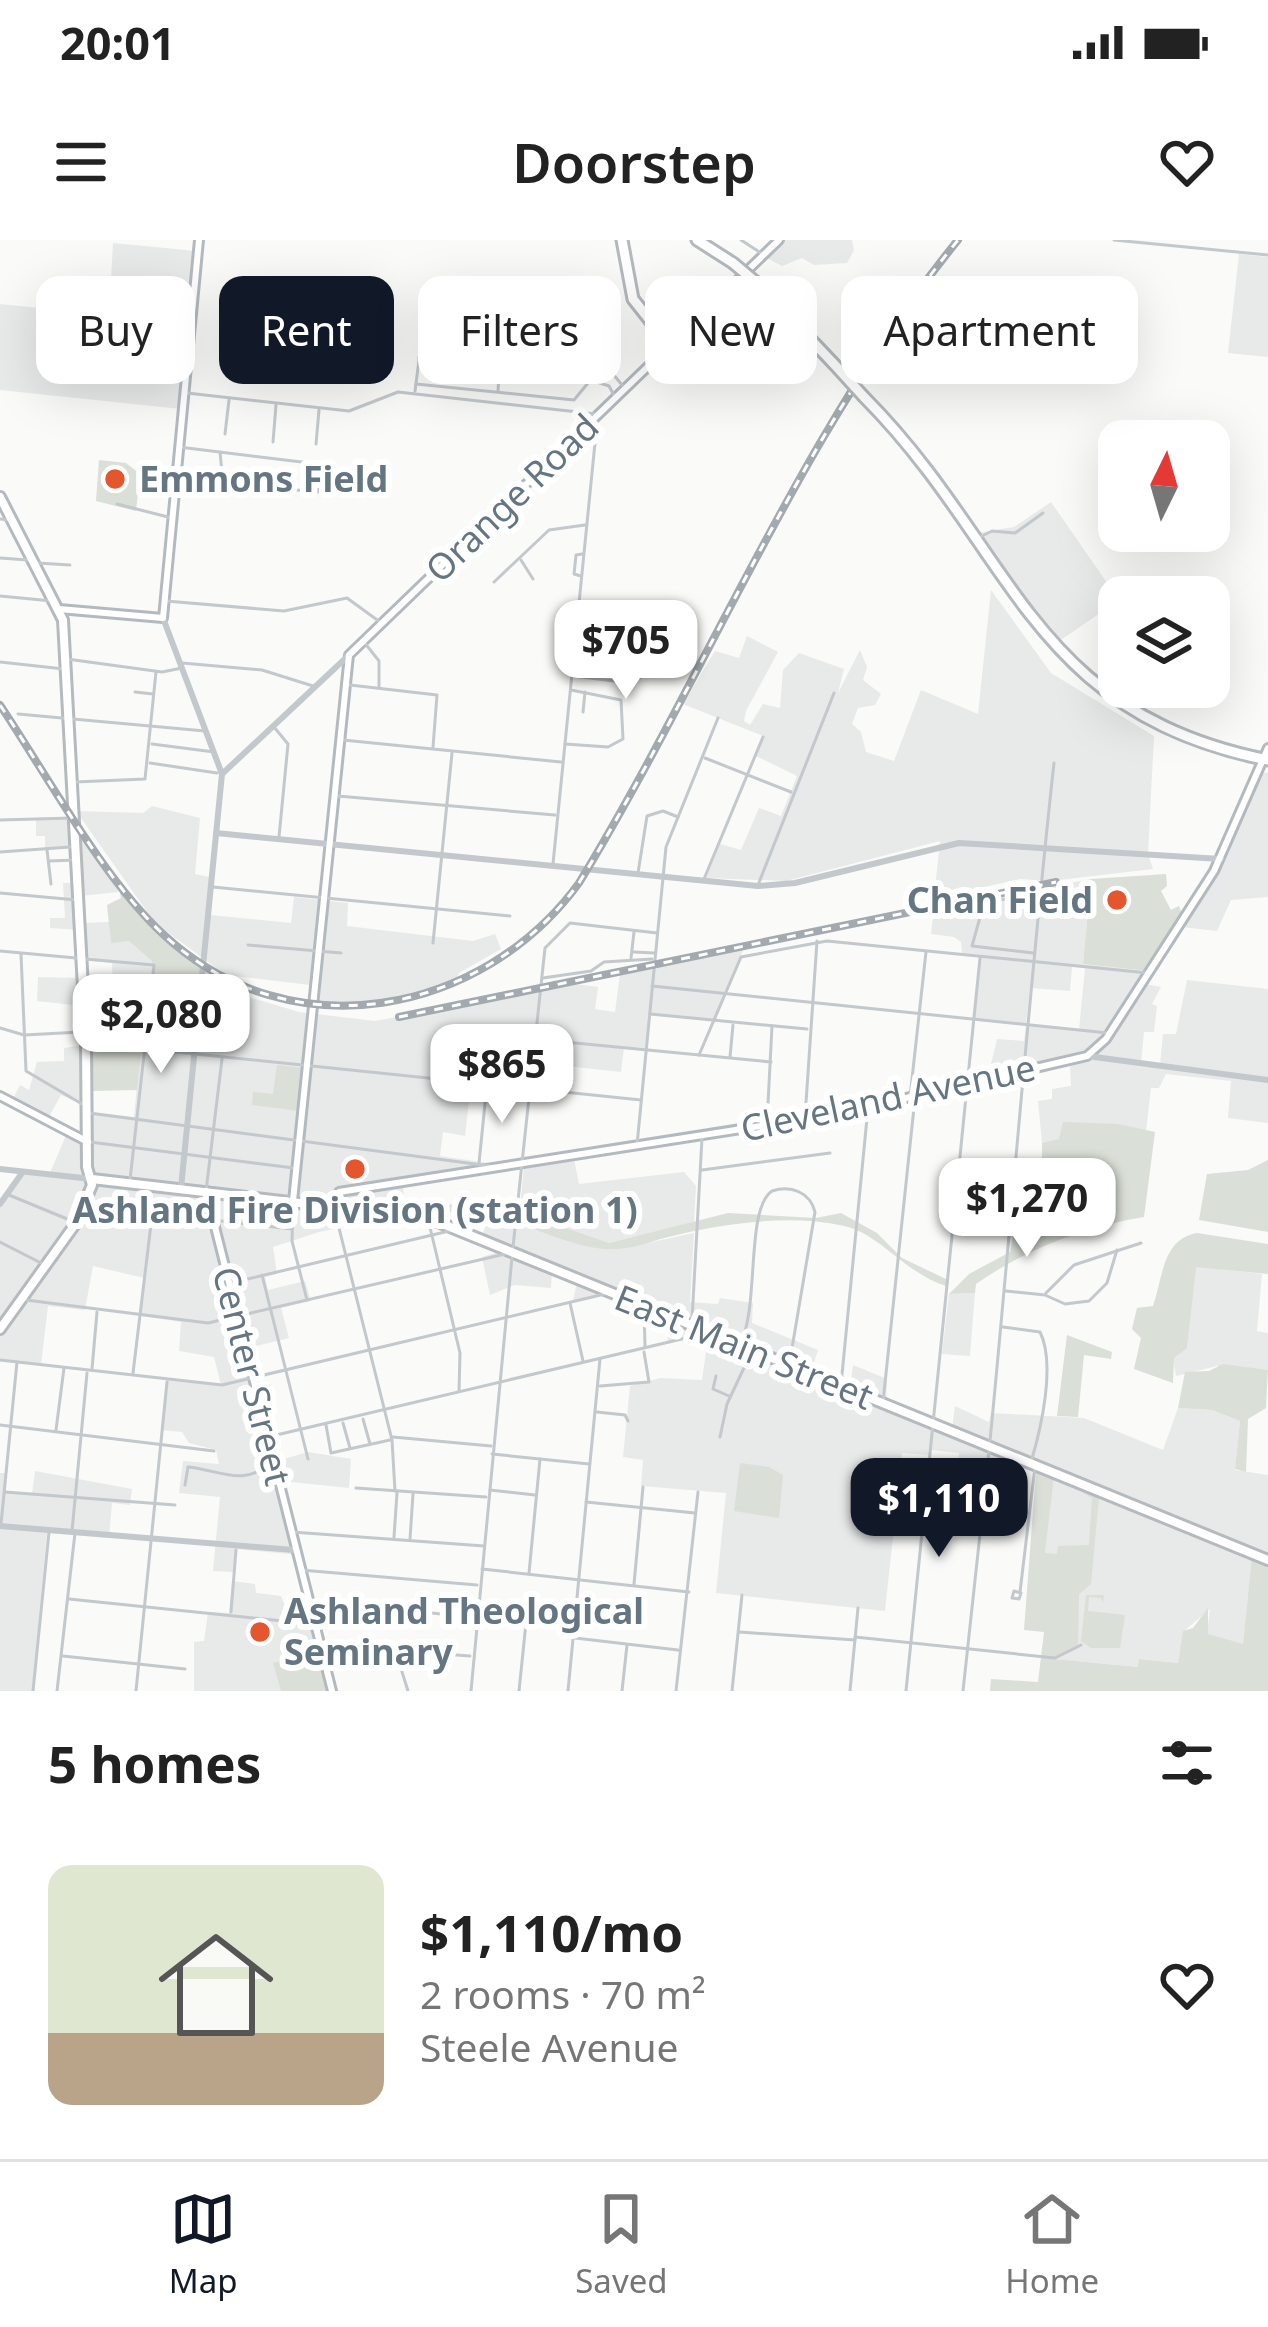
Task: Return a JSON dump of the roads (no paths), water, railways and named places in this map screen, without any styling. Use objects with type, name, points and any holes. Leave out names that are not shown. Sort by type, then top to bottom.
[{"type":"highway","points":[[622,240],[633,299],[645,314]]},
{"type":"highway","points":[[697,240],[758,284],[924,460],[1041,633],[1098,688],[1170,731],[1267,756]]},
{"type":"main road","points":[[57,605],[164,619],[199,240]]},
{"type":"main road","name":"Orange Road","points":[[743,276],[779,240]]},
{"type":"main road","name":"Orange Road","points":[[348,657],[645,369]]},
{"type":"main road","points":[[0,497],[57,605],[66,664],[92,1179],[87,1206],[0,1329]]},
{"type":"main road","points":[[293,1201],[348,657]]},
{"type":"main road","name":"Cleveland Avenue","points":[[334,1200],[868,1108],[1087,1056],[1110,1033],[1221,859],[1267,756]]},
{"type":"main road","points":[[0,1096],[88,1142]]},
{"type":"main road","name":"East Main Street","points":[[92,1179],[293,1201],[334,1200],[428,1218],[1268,1560]]},
{"type":"main road","name":"Center Street","points":[[206,1191],[332,1691]]},
{"type":"street","points":[[741,240],[764,255]]},
{"type":"street","points":[[1114,240],[1268,255]]},
{"type":"street","points":[[415,393],[418,357]]},
{"type":"street","points":[[621,383],[624,387]]},
{"type":"street","points":[[416,384],[576,400],[588,384]]},
{"type":"street","points":[[498,384],[498,393]]},
{"type":"street","points":[[598,384],[624,387]]},
{"type":"street","points":[[607,386],[616,399]]},
{"type":"street","points":[[185,393],[356,410],[392,392],[415,393],[596,418],[587,526],[574,574],[581,576],[553,866]]},
{"type":"street","points":[[225,434],[230,398]]},
{"type":"street","points":[[273,442],[276,403]]},
{"type":"street","points":[[316,444],[319,408]]},
{"type":"street","points":[[179,448],[220,452],[318,464],[319,488],[311,494],[223,483],[220,452]]},
{"type":"street","points":[[117,504],[172,518]]},
{"type":"street","points":[[977,539],[992,531],[1015,533],[1043,513]]},
{"type":"street","points":[[0,519],[12,520]]},
{"type":"street","points":[[494,582],[554,527],[587,526]]},
{"type":"street","points":[[0,558],[70,566]]},
{"type":"street","points":[[520,558],[533,579]]},
{"type":"street","points":[[0,596],[57,605]]},
{"type":"street","points":[[163,601],[272,611],[347,598],[381,623]]},
{"type":"street","points":[[164,619],[222,774],[181,1188]]},
{"type":"street","points":[[363,641],[379,662],[379,688]]},
{"type":"street","name":"Orange Road","points":[[222,774],[348,657]]},
{"type":"street","points":[[0,662],[156,672],[181,665],[262,670],[314,688]]},
{"type":"street","points":[[571,676],[632,682],[641,677],[644,665]]},
{"type":"street","points":[[72,782],[143,780],[156,672]]},
{"type":"street","points":[[344,684],[437,695],[432,748]]},
{"type":"street","points":[[564,743],[603,748],[622,742],[621,700],[570,690]]},
{"type":"street","points":[[135,692],[155,694]]},
{"type":"street","points":[[583,712],[585,692]]},
{"type":"street","points":[[758,886],[834,693]]},
{"type":"street","points":[[18,714],[207,732]]},
{"type":"street","points":[[636,1147],[666,847],[718,718]]},
{"type":"street","points":[[274,727],[288,744],[278,839]]},
{"type":"street","points":[[704,881],[763,736]]},
{"type":"street","points":[[339,739],[562,762]]},
{"type":"street","points":[[150,744],[215,753]]},
{"type":"street","points":[[434,943],[452,751]]},
{"type":"street","points":[[702,757],[793,793]]},
{"type":"street","points":[[148,763],[222,774]]},
{"type":"street","points":[[963,1691],[1054,763]]},
{"type":"street","points":[[333,795],[557,816]]},
{"type":"street","points":[[638,875],[647,816],[659,811],[678,818]]},
{"type":"street","points":[[0,820],[74,818]]},
{"type":"street","points":[[216,833],[758,886],[795,883],[949,844],[1221,859]]},
{"type":"street","points":[[0,852],[76,846]]},
{"type":"street","points":[[47,848],[51,884]]},
{"type":"street","points":[[47,860],[77,860]]},
{"type":"street","points":[[211,887],[510,916]]},
{"type":"street","points":[[0,892],[79,900]]},
{"type":"street","points":[[1033,953],[973,943],[987,900],[1040,893]]},
{"type":"street","points":[[471,1691],[534,1039],[549,942],[565,925],[575,923],[657,933]]},
{"type":"street","points":[[630,960],[634,930]]},
{"type":"street","points":[[699,1055],[738,961],[759,950],[818,940],[1149,973]]},
{"type":"street","points":[[805,1119],[818,940]]},
{"type":"street","points":[[248,945],[341,953]]},
{"type":"street","points":[[0,951],[154,965],[130,1183]]},
{"type":"street","points":[[632,952],[655,956]]},
{"type":"street","points":[[883,1404],[926,952]]},
{"type":"street","points":[[21,953],[28,1074],[88,1111],[497,1169]]},
{"type":"street","points":[[541,978],[655,956]]},
{"type":"street","points":[[906,1691],[980,958]]},
{"type":"street","points":[[652,986],[1110,1033]]},
{"type":"street","points":[[649,1014],[809,1029]]},
{"type":"street","points":[[730,1059],[733,1022]]},
{"type":"street","points":[[767,1125],[772,1026]]},
{"type":"street","points":[[0,1028],[145,1049],[641,1100]]},
{"type":"street","points":[[534,1039],[771,1062]]},
{"type":"street","points":[[1087,1056],[1268,1079]]},
{"type":"street","name":"Center Street","points":[[206,1191],[222,1057]]},
{"type":"street","points":[[479,1165],[487,1084]]},
{"type":"street","points":[[840,1387],[868,1108]]},
{"type":"street","points":[[267,1438],[688,1337],[702,1136]]},
{"type":"street","points":[[88,1142],[296,1168]]},
{"type":"street","points":[[700,1170],[830,1153]]},
{"type":"street","points":[[0,1169],[92,1179]]},
{"type":"street","points":[[0,1204],[22,1172]]},
{"type":"street","points":[[739,1346],[753,1299],[758,1207],[772,1191],[788,1189],[807,1197],[815,1212],[805,1253],[797,1336],[788,1365]]},
{"type":"street","points":[[8,1194],[76,1223]]},
{"type":"street","name":"Cleveland Avenue","points":[[306,1197],[334,1200]]},
{"type":"street","points":[[334,1200],[392,1438],[394,1539]]},
{"type":"street","points":[[293,1201],[292,1228],[307,1300]]},
{"type":"street","points":[[87,1206],[292,1228]]},
{"type":"street","points":[[133,1375],[152,1215]]},
{"type":"street","points":[[428,1218],[455,1330],[459,1393]]},
{"type":"street","points":[[229,1283],[456,1229]]},
{"type":"street","points":[[0,1242],[48,1267]]},
{"type":"street","points":[[1045,1294],[1067,1268],[1141,1244]]},
{"type":"street","points":[[1005,1291],[1045,1294],[1064,1304],[1092,1299],[1107,1283],[1117,1250]]},
{"type":"street","points":[[24,1298],[203,1324],[512,1252]]},
{"type":"street","points":[[262,1275],[308,1459]]},
{"type":"street","points":[[0,1360],[221,1385],[610,1293]]},
{"type":"street","points":[[570,1303],[584,1363]]},
{"type":"street","points":[[598,1386],[649,1382],[644,1307]]},
{"type":"street","points":[[57,1691],[97,1311]]},
{"type":"street","points":[[1001,1326],[1040,1333],[1046,1348],[1020,1592]]},
{"type":"street","points":[[720,1437],[730,1396],[751,1351]]},
{"type":"street","points":[[568,1691],[600,1359]]},
{"type":"street","points":[[17,1363],[0,1526],[294,1550]]},
{"type":"street","points":[[56,1431],[64,1368]]},
{"type":"street","points":[[716,1376],[713,1389],[730,1396]]},
{"type":"street","points":[[136,1691],[167,1380]]},
{"type":"street","points":[[596,1412],[625,1415],[628,1421]]},
{"type":"street","points":[[362,1416],[370,1446]]},
{"type":"street","points":[[342,1421],[350,1451]]},
{"type":"street","points":[[0,1425],[214,1451]]},
{"type":"street","points":[[326,1425],[329,1452],[392,1438],[493,1446]]},
{"type":"street","points":[[492,1454],[591,1465]]},
{"type":"street","points":[[529,1574],[540,1459]]},
{"type":"street","points":[[185,1485],[188,1467],[238,1478],[258,1474],[272,1461]]},
{"type":"street","points":[[634,1586],[643,1487]]},
{"type":"street","points":[[356,1489],[488,1498]]},
{"type":"street","points":[[488,1490],[536,1495]]},
{"type":"street","points":[[4,1492],[175,1505]]},
{"type":"street","points":[[410,1540],[413,1492]]},
{"type":"street","points":[[676,1691],[698,1492]]},
{"type":"street","points":[[586,1502],[697,1513]]},
{"type":"street","points":[[33,1691],[49,1530]]},
{"type":"street","points":[[290,1532],[484,1546]]},
{"type":"street","points":[[231,1613],[235,1546]]},
{"type":"street","points":[[482,1569],[688,1592]]},
{"type":"street","points":[[300,1570],[480,1586]]},
{"type":"street","points":[[732,1691],[742,1595]]},
{"type":"street","points":[[69,1599],[313,1624]]},
{"type":"street","points":[[384,1608],[574,1628]]},
{"type":"street","points":[[850,1691],[858,1608]]},
{"type":"street","points":[[519,1691],[526,1623]]},
{"type":"street","points":[[739,1631],[911,1642],[1055,1658],[1081,1645]]},
{"type":"street","points":[[573,1638],[680,1650]]},
{"type":"street","points":[[622,1691],[627,1644]]},
{"type":"street","points":[[408,1691],[398,1659],[402,1651],[473,1656]]},
{"type":"street","points":[[63,1656],[185,1670]]},
{"type":"railway","points":[[0,705],[119,885],[164,935],[214,972],[268,995],[325,1005],[382,1003],[438,989],[491,964],[538,928],[579,883],[803,472],[902,314],[958,240]]},
{"type":"railway","points":[[399,1017],[1056,882]]},
{"type":"place","name":"Emmons Field","points":[[115,479]]},
{"type":"place","name":"Chan Field","points":[[1117,900]]},
{"type":"place","name":"Ashland Fire Division (station 1)","points":[[355,1169]]},
{"type":"place","name":"Ashland Theological Seminary","points":[[260,1632]]}]
